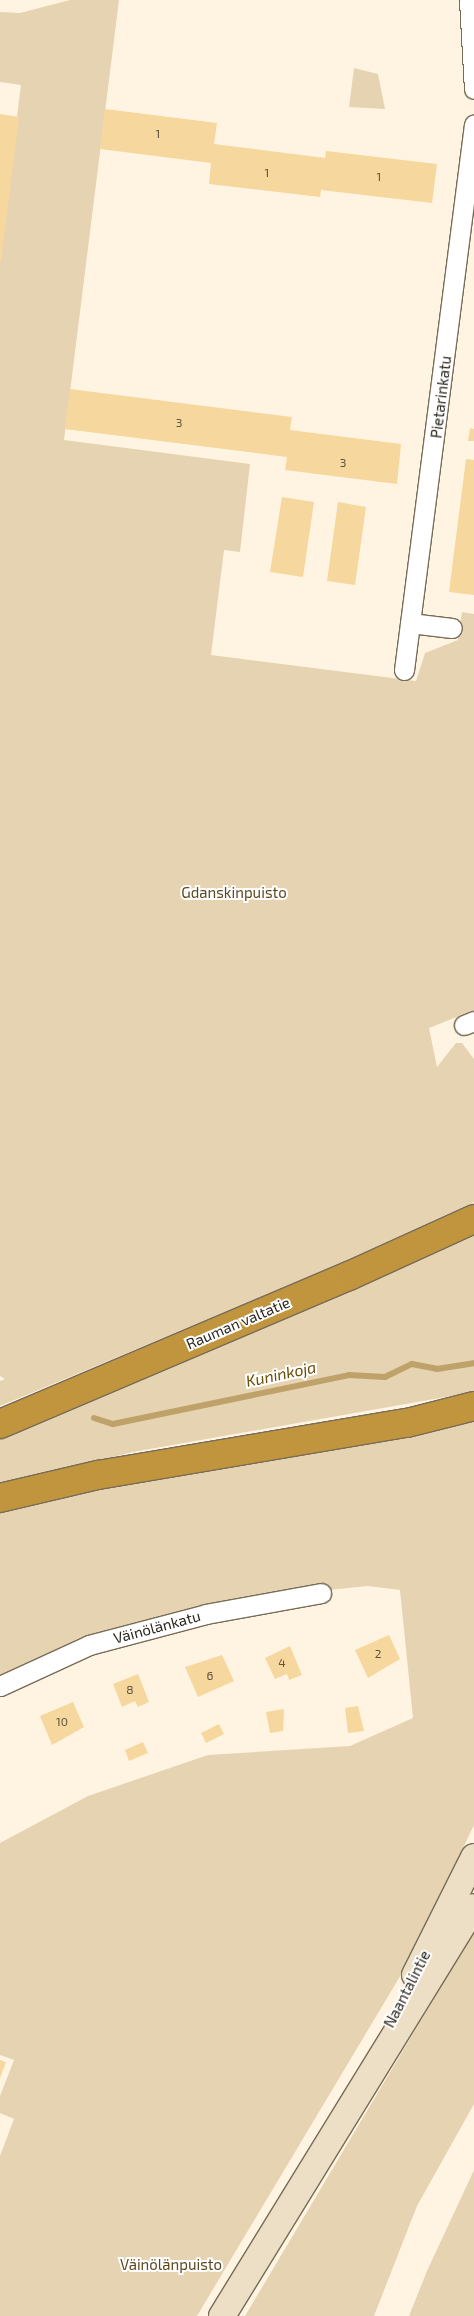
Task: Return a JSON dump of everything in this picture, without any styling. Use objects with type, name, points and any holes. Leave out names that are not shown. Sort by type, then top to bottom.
[{"type":"highway","name":"Rauman valtatie","points":[[0,1424],[358,1272],[474,1219]]},
{"type":"highway","points":[[0,1498],[98,1475],[408,1422],[474,1406]]},
{"type":"main road","name":"Naantalintie","points":[[339,2121],[474,1857]]},
{"type":"main road","name":"Naantalintie","points":[[222,2316],[339,2121],[474,1907]]},
{"type":"street","points":[[469,0],[474,90]]},
{"type":"street","name":"Pietarinkatu","points":[[404,670],[474,124]]},
{"type":"street","points":[[410,623],[452,628]]},
{"type":"street","name":"Väinölänkatu","points":[[0,1686],[89,1645],[206,1614],[322,1593]]},
{"type":"green space","name":"Gdanskinpuisto","points":[[70,0],[119,0],[64,440],[250,464],[240,552],[224,550],[211,655],[416,681],[425,653],[458,640],[462,612],[474,614],[474,1010],[429,1028],[437,1067],[456,1043],[462,1043],[474,1059],[474,1202],[321,1272],[0,1406],[0,1381],[5,1379],[0,1376],[0,251],[21,85],[0,82],[0,12],[20,13]]},
{"type":"green space","points":[[354,68],[378,74],[385,109],[349,107]]},
{"type":"green space","points":[[474,1236],[474,1392],[133,1452],[0,1485],[0,1438]]},
{"type":"green space","name":"Väinölänpuisto","points":[[474,1418],[474,1825],[411,1958],[197,2316],[0,2316],[0,2156],[14,2119],[0,2113],[0,2096],[14,2060],[0,2055],[0,1843],[88,1796],[208,1755],[350,1746],[413,1718],[400,1590],[368,1586],[299,1593],[85,1638],[0,1675],[0,1510],[99,1487]]},
{"type":"green space","points":[[474,1931],[474,2104],[417,2206],[374,2316],[245,2316]]},
{"type":"green space","points":[[474,2170],[474,2316],[409,2316],[427,2271]]},
{"type":"building","points":[[105,109],[217,123],[214,144],[325,158],[326,151],[437,164],[432,203],[321,190],[320,197],[209,184],[211,163],[100,149]]},
{"type":"building","points":[[0,114],[19,117],[1,262],[0,261]]},
{"type":"building","points":[[70,389],[292,417],[290,430],[401,444],[397,484],[285,470],[287,457],[65,429]]},
{"type":"building","points":[[470,428],[474,429],[474,441],[468,441]]},
{"type":"building","points":[[466,459],[474,460],[474,595],[449,592]]},
{"type":"building","points":[[282,497],[314,502],[303,577],[270,572]]},
{"type":"building","points":[[338,502],[366,507],[355,585],[327,581]]},
{"type":"building","points":[[389,1635],[400,1659],[368,1678],[355,1650]]},
{"type":"building","points":[[290,1646],[302,1675],[289,1680],[287,1674],[275,1679],[265,1658]]},
{"type":"building","points":[[222,1655],[234,1681],[198,1697],[185,1667]]},
{"type":"building","points":[[138,1674],[149,1702],[138,1707],[135,1701],[122,1707],[113,1684]]},
{"type":"building","points":[[73,1702],[84,1727],[52,1745],[40,1716]]},
{"type":"building","points":[[358,1706],[364,1731],[348,1733],[345,1708]]},
{"type":"building","points":[[284,1709],[283,1731],[270,1733],[266,1712]]},
{"type":"building","points":[[219,1724],[224,1734],[206,1743],[201,1733]]},
{"type":"building","points":[[143,1742],[148,1753],[129,1761],[125,1750]]},
{"type":"building","points":[[0,2060],[6,2062],[0,2078]]},
{"type":"waterway","name":"Kuninkoja","points":[[94,1418],[113,1424],[349,1375],[385,1377],[412,1364],[437,1369],[474,1363]]}]
